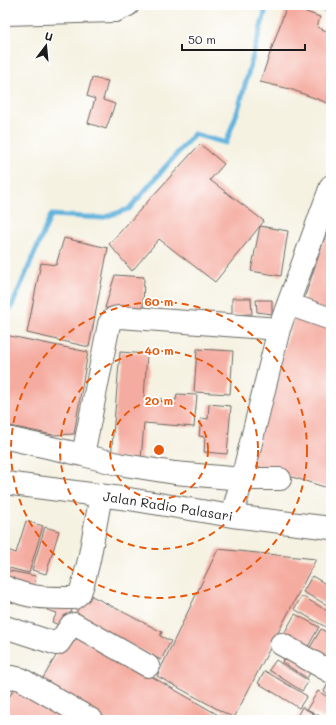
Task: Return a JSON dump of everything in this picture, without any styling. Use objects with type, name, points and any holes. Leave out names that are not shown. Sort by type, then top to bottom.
[{"type":"street","points":[[5,14],[115,12],[128,5]]},
{"type":"street","points":[[232,516],[279,329],[331,186]]},
{"type":"street","points":[[288,304],[331,319]]},
{"type":"street","points":[[83,455],[109,324],[112,319],[120,317],[279,329]]},
{"type":"street","points":[[7,438],[118,464],[175,473],[242,479],[280,479]]},
{"type":"street","name":"Jalan Radio Palasari","points":[[5,483],[101,495],[232,516],[331,528]]},
{"type":"street","points":[[5,587],[20,594],[37,598],[74,598],[80,593],[89,560],[101,495]]},
{"type":"street","points":[[5,627],[57,644],[71,625],[75,624],[148,666]]},
{"type":"street","points":[[281,644],[331,672]]},
{"type":"street","points":[[5,680],[12,677],[22,679],[92,720]]},
{"type":"building","points":[[287,5],[320,17],[317,27],[331,33],[331,95],[328,103],[290,89],[260,82]]},
{"type":"building","points":[[310,5],[331,5],[331,13]]},
{"type":"building","points":[[92,78],[108,81],[103,100],[115,104],[106,129],[88,123],[95,99],[87,96]]},
{"type":"building","points":[[200,144],[224,164],[210,180],[264,221],[215,282],[159,239],[132,271],[109,244]]},
{"type":"building","points":[[331,219],[331,314],[302,305]]},
{"type":"building","points":[[260,226],[288,231],[281,276],[251,271]]},
{"type":"building","points":[[64,238],[108,248],[89,347],[27,333],[41,263],[56,265]]},
{"type":"building","points":[[115,275],[144,277],[143,310],[105,308]]},
{"type":"building","points":[[232,298],[251,298],[252,314],[232,315]]},
{"type":"building","points":[[256,300],[272,300],[272,314],[257,312]]},
{"type":"building","points":[[296,313],[331,325],[331,489],[253,465],[252,448]]},
{"type":"building","points":[[5,335],[88,352],[74,434],[53,435],[5,425]]},
{"type":"building","points":[[197,349],[233,351],[230,394],[194,392]]},
{"type":"building","points":[[120,352],[147,354],[144,398],[176,400],[177,394],[197,395],[194,427],[144,423],[141,460],[111,458]]},
{"type":"building","points":[[209,404],[231,406],[227,454],[204,452],[205,437],[199,436],[201,418],[208,419]]},
{"type":"building","points":[[26,521],[43,526],[29,573],[5,567],[5,549],[16,553]]},
{"type":"building","points":[[45,527],[59,531],[46,574],[32,570]]},
{"type":"building","points":[[218,549],[316,559],[234,718],[157,676]]},
{"type":"building","points":[[5,570],[36,576],[33,591],[5,582]]},
{"type":"building","points":[[312,576],[329,586],[331,582],[331,607],[303,592]]},
{"type":"building","points":[[86,593],[162,632],[160,636],[171,641],[161,660],[74,617]]},
{"type":"building","points":[[302,596],[331,613],[331,630],[294,609]]},
{"type":"building","points":[[52,599],[73,608],[63,627],[52,622],[57,613],[47,610]]},
{"type":"building","points":[[295,614],[319,627],[306,650],[282,637]]},
{"type":"building","points":[[321,629],[331,635],[331,661],[309,649]]},
{"type":"building","points":[[71,630],[227,720],[101,720],[39,685]]},
{"type":"building","points":[[288,652],[313,668],[307,678],[282,662]]},
{"type":"building","points":[[276,660],[309,681],[302,691],[269,670]]},
{"type":"building","points":[[265,671],[307,696],[299,708],[258,683]]},
{"type":"building","points":[[331,679],[331,696],[324,691]]},
{"type":"building","points":[[15,687],[74,720],[5,720],[5,704]]},
{"type":"building","points":[[318,691],[331,699],[331,720],[327,720],[307,709]]},
{"type":"building","points":[[302,707],[314,714],[311,720],[295,720]]},
{"type":"waterway","points":[[5,308],[11,308],[51,215],[102,218],[129,209],[194,134],[226,143],[238,110],[267,5]]}]
